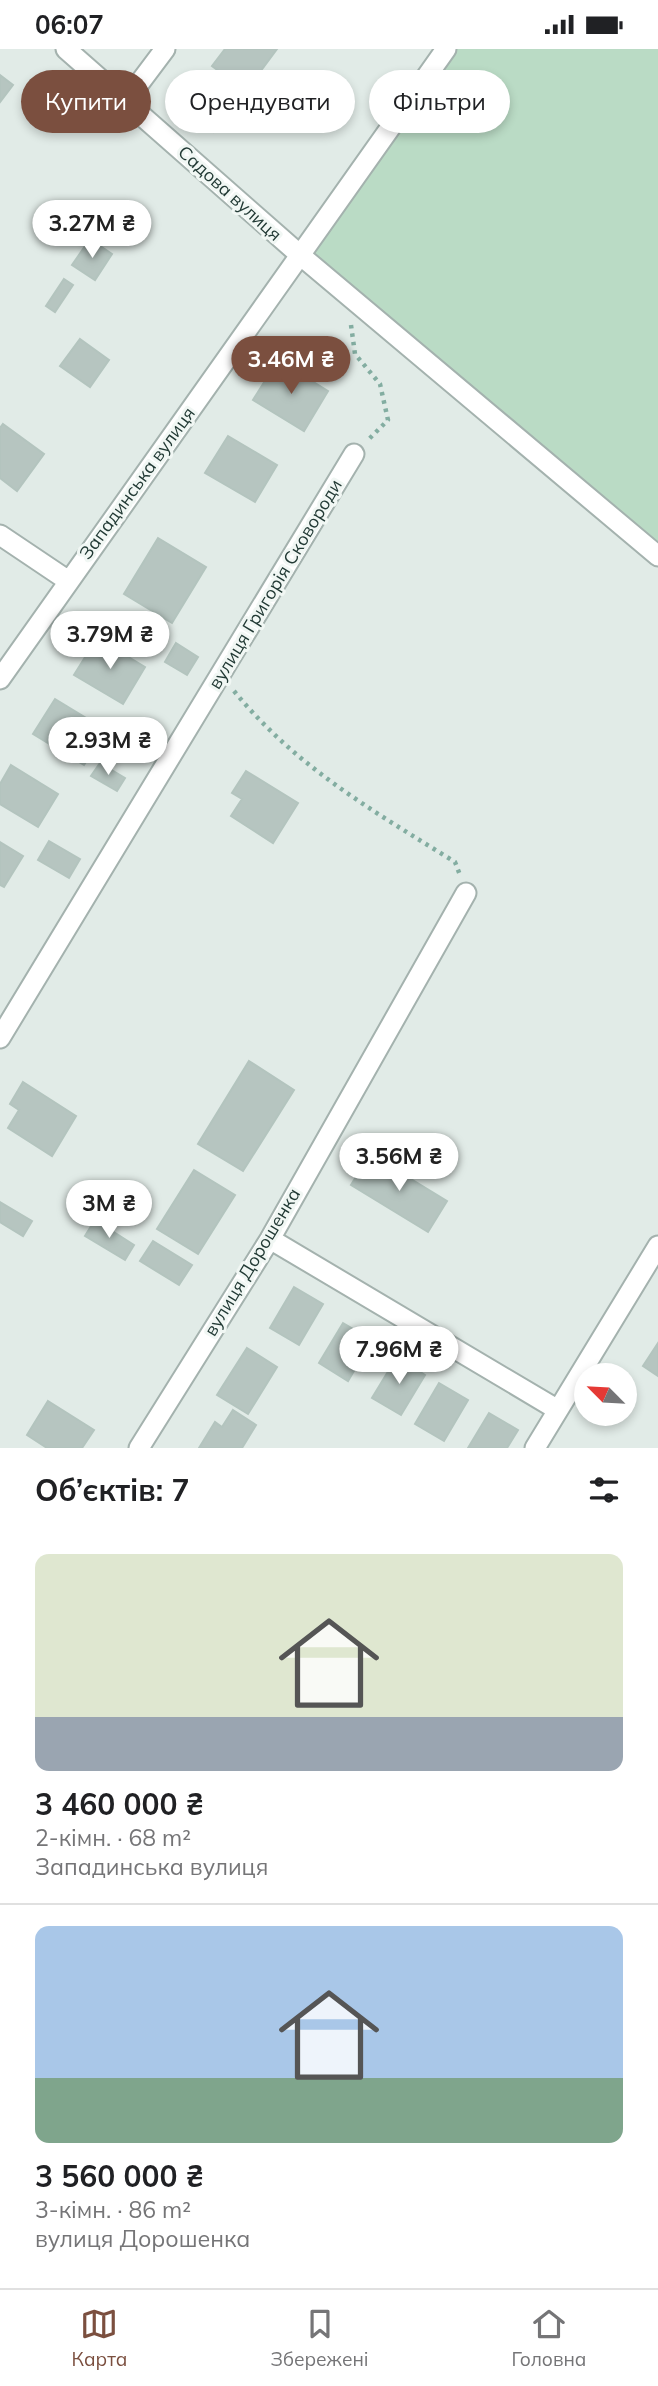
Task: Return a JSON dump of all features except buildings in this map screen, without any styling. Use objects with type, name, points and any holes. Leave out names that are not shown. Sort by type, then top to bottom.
[{"type":"street","name":"Садова вулиця","points":[[66,49],[90,70]]},
{"type":"street","points":[[149,70],[165,49]]},
{"type":"street","name":"Западинська вулиця","points":[[0,679],[67,580],[446,49]]},
{"type":"street","name":"Садова вулиця","points":[[151,123],[300,255],[658,556]]},
{"type":"street","name":"вулиця Григорія Сковороди","points":[[0,1038],[354,454]]},
{"type":"street","points":[[0,535],[67,580]]},
{"type":"street","name":"вулиця Дорошенка","points":[[139,1448],[270,1239],[466,893]]},
{"type":"street","points":[[270,1239],[558,1410]]},
{"type":"street","points":[[535,1448],[658,1246]]},
{"type":"path","points":[[345,293],[355,353],[380,384],[388,421],[354,454]]},
{"type":"path","points":[[220,675],[265,729],[350,797],[456,862],[466,893]]},
{"type":"green space","points":[[446,49],[658,49],[658,556],[300,255],[386,133],[510,133],[510,70],[431,70]]}]
